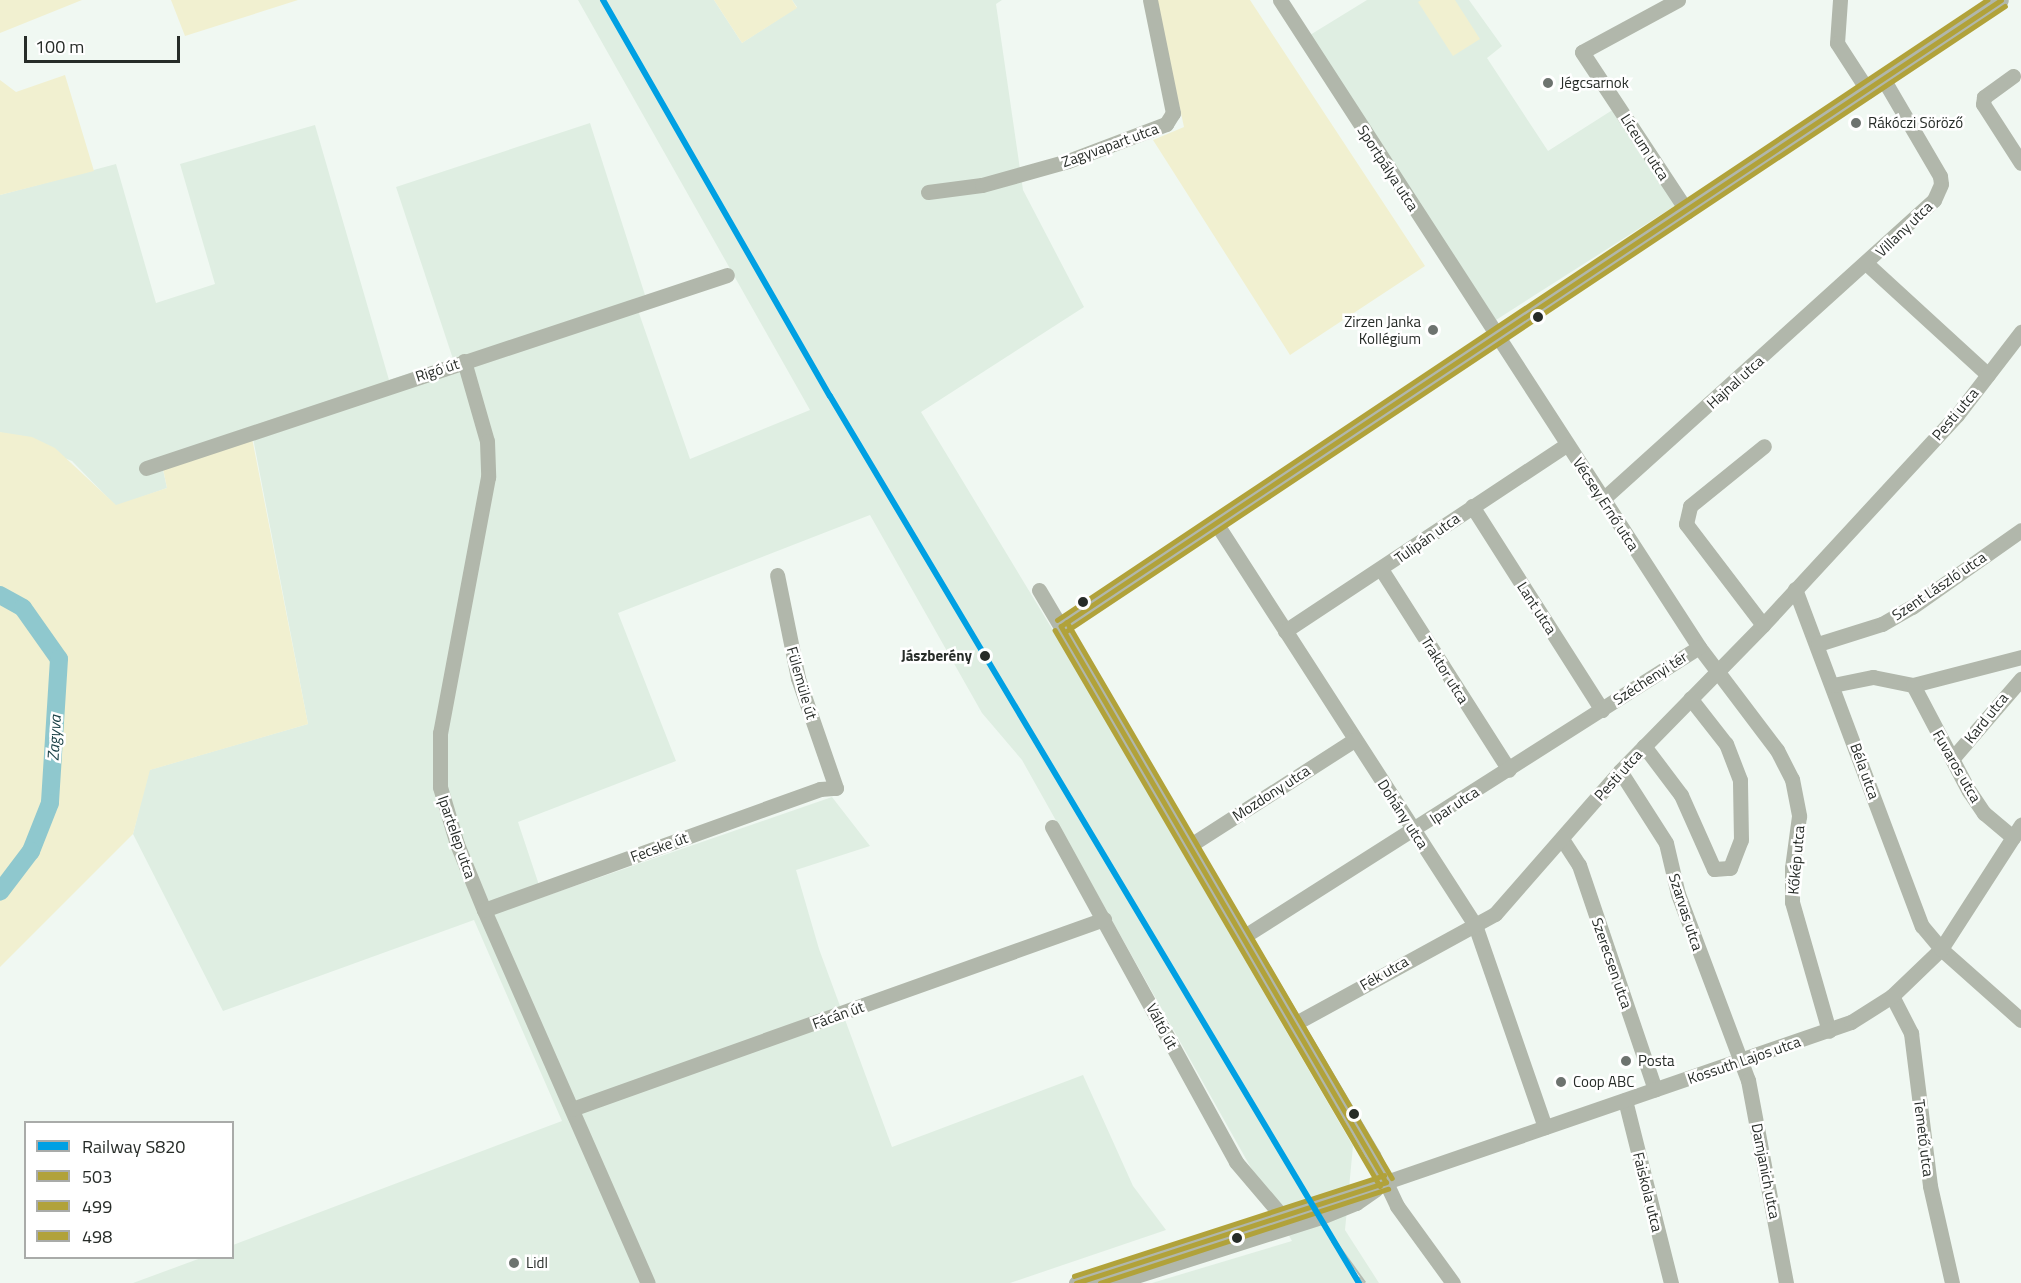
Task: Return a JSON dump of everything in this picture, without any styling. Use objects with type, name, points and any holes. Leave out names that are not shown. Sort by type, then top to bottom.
[{"type":"street","name":"Zagyvapart utca","points":[[928,192],[982,185],[1068,161],[1166,124],[1173,113],[1150,0]]},
{"type":"street","name":"Sportpálya utca","points":[[1280,0],[1496,336]]},
{"type":"street","name":"Líceum utca","points":[[1678,0],[1582,52],[1687,211]]},
{"type":"street","points":[[1840,0],[1837,43],[1868,91]]},
{"type":"street","points":[[1061,626],[1868,91],[2001,0]]},
{"type":"street","points":[[2013,76],[1984,98],[1983,104],[2021,163]]},
{"type":"street","name":"Villany utca","points":[[1884,80],[1940,176],[1941,184],[1934,200],[1867,264],[1988,375]]},
{"type":"street","name":"Hajnal utca","points":[[1603,499],[1867,264]]},
{"type":"street","name":"Rigó út","points":[[146,468],[727,275]]},
{"type":"street","name":"Pesti utca","points":[[1474,925],[1495,914],[1620,771],[1763,625],[1957,415],[2021,332]]},
{"type":"street","name":"Vécsey Ernő utca","points":[[1496,336],[1699,647],[1718,672]]},
{"type":"street","name":"Ipartelep utca","points":[[464,361],[487,441],[488,477],[440,733],[440,787],[457,844],[484,910],[648,1283]]},
{"type":"street","name":"Tulipán utca","points":[[1285,631],[1567,444]]},
{"type":"street","points":[[1763,625],[1686,524],[1690,506],[1764,446]]},
{"type":"street","name":"Lant utca","points":[[1472,506],[1602,710]]},
{"type":"street","name":"Dohány utca","points":[[1216,523],[1474,925],[1545,1127]]},
{"type":"street","name":"Szent László utca","points":[[1818,644],[1882,624],[1912,608],[2021,530]]},
{"type":"street","name":"Traktor utca","points":[[1381,569],[1509,770]]},
{"type":"street","name":"Fülemüle út","points":[[777,576],[798,678],[836,788]]},
{"type":"street","name":"Béla utca","points":[[1795,589],[1818,644],[1922,926],[1941,949],[2021,1020]]},
{"type":"street","points":[[1039,590],[1386,1182],[1397,1206],[1453,1283]]},
{"type":"street","name":"Széchenyi tér","points":[[1602,710],[1699,647]]},
{"type":"street","points":[[1833,685],[1873,676],[1913,685],[2021,657]]},
{"type":"street","name":"Kőkép utca","points":[[1718,672],[1777,750],[1792,779],[1799,816],[1792,868],[1792,902],[1829,1031]]},
{"type":"street","name":"Kard utca","points":[[1952,759],[2021,679]]},
{"type":"street","name":"Fuvaros utca","points":[[1913,685],[1984,813],[2017,831]]},
{"type":"street","points":[[1644,746],[1681,795],[1714,869],[1730,868],[1741,840],[1740,780],[1726,744],[1690,698]]},
{"type":"street","name":"Ipar utca","points":[[1243,937],[1602,710]]},
{"type":"street","name":"Mozdony utca","points":[[1189,846],[1354,740]]},
{"type":"street","name":"Szarvas utca","points":[[1620,771],[1666,843],[1678,894],[1740,1060]]},
{"type":"street","name":"Fecske út","points":[[484,910],[820,789],[836,788]]},
{"type":"street","name":"Váltó út","points":[[1052,827],[1236,1162],[1282,1216]]},
{"type":"street","name":"Kossuth Lajos utca","points":[[1386,1182],[1829,1031],[1892,996],[1941,949],[2017,831]]},
{"type":"street","name":"Szerecsen utca","points":[[1562,839],[1579,865],[1655,1090]]},
{"type":"street","name":"Fácán út","points":[[572,1109],[1104,919]]},
{"type":"street","name":"Fék utca","points":[[1294,1024],[1474,925]]},
{"type":"street","name":"Temető utca","points":[[1892,996],[1911,1033],[1930,1186],[1952,1283]]},
{"type":"street","name":"Damjanich utca","points":[[1740,1060],[1766,1165],[1786,1283]]},
{"type":"street","name":"Faiskola utca","points":[[1625,1101],[1671,1283]]},
{"type":"street","points":[[1076,1283],[1096,1280],[1386,1182]]},
{"type":"street","points":[[1114,1283],[1321,1217],[1356,1203],[1386,1182]]},
{"type":"street","points":[[1134,1283],[1162,1269]]},
{"type":"shaded area","points":[[578,0],[714,0],[742,43],[797,7],[792,0],[1002,0],[996,4],[1023,190],[1084,307],[921,412],[1054,632],[1353,1146],[1345,1230],[1379,1283],[1152,1283],[1292,1241],[1022,760],[982,713],[870,515],[618,613],[676,761],[518,822],[543,897],[832,797],[870,846],[796,870],[819,949],[892,1147],[1083,1075],[1133,1186],[1166,1230],[1010,1283],[133,1283],[198,1259],[234,1259],[234,1245],[562,1121],[474,920],[223,1011],[133,834],[149,770],[308,724],[253,438],[162,465],[167,488],[116,506],[72,461],[0,432],[0,195],[116,164],[156,303],[215,284],[180,164],[315,125],[389,380],[453,359],[396,187],[590,123],[645,295],[634,299],[690,459],[810,410]]},
{"type":"shaded area","points":[[1367,0],[1469,0],[1502,46],[1487,58],[1548,151],[1614,109],[1676,205],[1496,320],[1310,35]]},
{"type":"green space","points":[[0,0],[82,0],[0,33]]},
{"type":"green space","points":[[171,0],[298,0],[185,36]]},
{"type":"green space","points":[[714,0],[792,0],[797,8],[742,43]]},
{"type":"green space","points":[[1156,0],[1250,0],[1425,266],[1290,355],[1153,140],[1184,127]]},
{"type":"green space","points":[[1421,0],[1455,0],[1480,39],[1453,56],[1418,2]]},
{"type":"green space","points":[[65,75],[94,171],[0,195],[0,80],[16,92]]},
{"type":"green space","points":[[0,432],[32,437],[55,448],[116,505],[167,488],[162,464],[252,438],[308,724],[150,770],[133,834],[0,967]]},
{"type":"waterway","name":"Zagyva","points":[[0,595],[23,608],[59,659],[50,803],[31,851],[0,892]]},
{"type":"railway","points":[[1333,1240],[1364,1283]]},
{"type":"rail line","name":"S820","points":[[603,0],[830,396],[1359,1283]]},
{"type":"transit line","name":"498","points":[[1057,620],[1987,0]]},
{"type":"transit line","name":"503","points":[[1061,626],[2001,0]]},
{"type":"transit line","name":"499","points":[[1065,632],[2005,6]]},
{"type":"transit line","name":"498","points":[[1067,622],[1392,1178]]},
{"type":"transit line","name":"503","points":[[1061,626],[1386,1182]]},
{"type":"transit line","name":"499","points":[[1055,630],[1380,1186]]},
{"type":"transit line","name":"498","points":[[1074,1276],[1384,1175]]},
{"type":"transit line","name":"503","points":[[1076,1283],[1386,1182]]},
{"type":"transit line","name":"499","points":[[1100,1283],[1388,1189]]},
{"type":"place","name":"Jégcsarnok","points":[[1548,83]]},
{"type":"place","name":"Rákóczi Söröző","points":[[1856,123]]},
{"type":"place","name":"Zirzen Janka Kollégium","points":[[1433,330]]},
{"type":"place","name":"Jászberény","points":[[985,656]]},
{"type":"place","name":"Posta","points":[[1626,1061]]},
{"type":"place","name":"Coop ABC","points":[[1561,1082]]},
{"type":"place","name":"Lidl","points":[[514,1263]]}]
